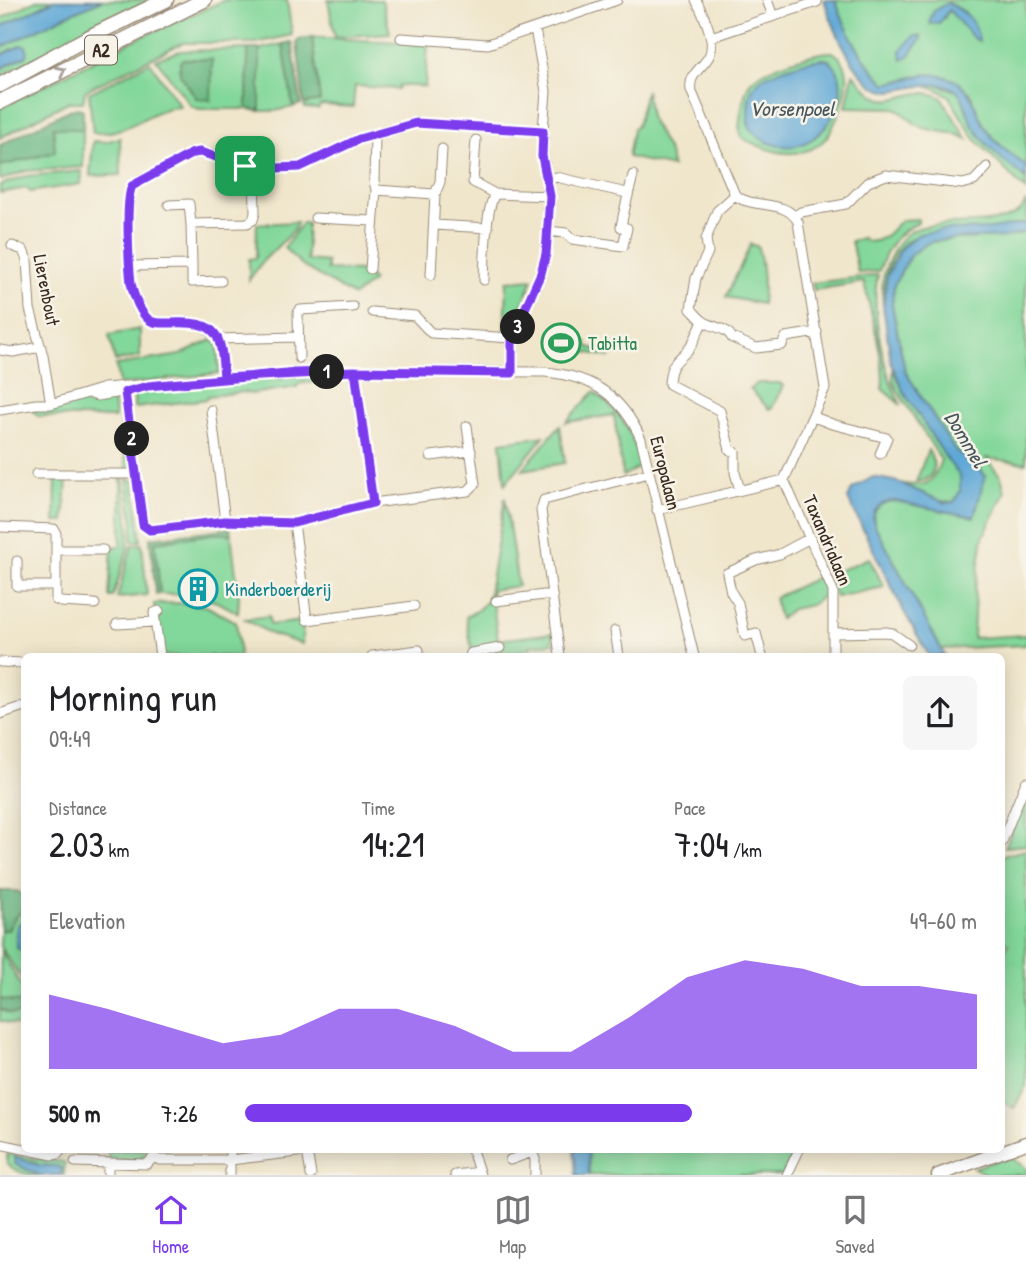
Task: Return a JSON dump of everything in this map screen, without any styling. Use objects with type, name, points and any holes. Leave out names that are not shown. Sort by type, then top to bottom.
[{"type":"highway","name":"A2","points":[[0,85],[91,36],[166,0]]},
{"type":"highway","name":"A2","points":[[0,102],[204,0]]},
{"type":"main road","points":[[1005,1151],[1026,1143]]},
{"type":"main road","points":[[939,1175],[999,1153]]},
{"type":"street","points":[[401,38],[488,44],[617,0]]},
{"type":"street","points":[[657,510],[784,480],[825,388],[798,222],[795,216],[785,209],[747,201],[735,195],[690,84],[709,56],[710,37],[696,0]]},
{"type":"street","points":[[767,0],[773,16]]},
{"type":"street","points":[[710,37],[817,2]]},
{"type":"street","points":[[512,373],[512,338],[545,262],[548,231],[550,196],[542,156],[546,91],[535,29]]},
{"type":"street","points":[[224,378],[219,339],[204,325],[196,322],[158,323],[148,320],[141,311],[131,285],[128,202],[132,186],[193,153],[200,152],[254,169],[300,167],[352,142],[416,123],[543,131]]},
{"type":"street","points":[[370,269],[376,190],[375,135]]},
{"type":"street","points":[[476,140],[474,182],[495,194],[550,196]]},
{"type":"street","points":[[430,275],[435,194],[440,182],[442,149]]},
{"type":"street","points":[[795,216],[801,212],[846,204],[868,182],[882,176],[898,175],[962,184],[974,181],[987,167]]},
{"type":"street","points":[[191,224],[247,223],[253,220],[254,169]]},
{"type":"street","points":[[548,231],[566,233],[572,239],[623,246],[627,228],[621,227],[633,175]]},
{"type":"street","points":[[547,180],[556,177],[627,193]]},
{"type":"street","points":[[376,190],[435,194]]},
{"type":"street","points":[[484,280],[488,228],[495,194]]},
{"type":"street","points":[[735,195],[718,211],[706,240],[708,252],[696,278],[691,309],[703,321],[718,329],[724,329],[732,338],[756,348],[782,345],[786,337],[817,332]]},
{"type":"street","points":[[169,205],[189,204],[191,282],[221,281]]},
{"type":"street","points":[[314,219],[373,221]]},
{"type":"street","points":[[434,225],[488,228]]},
{"type":"street","name":"Lierenbout","points":[[12,246],[23,250],[27,260],[30,309],[41,347],[51,400]]},
{"type":"street","points":[[131,266],[191,265]]},
{"type":"street","points":[[299,358],[300,310],[353,307]]},
{"type":"street","points":[[372,312],[415,316],[431,333],[512,338]]},
{"type":"street","points":[[703,321],[687,351],[679,355],[669,372],[669,384],[720,411],[730,450],[735,452],[735,473],[740,490]]},
{"type":"street","points":[[219,339],[298,337]]},
{"type":"street","name":"Lierenbout","points":[[0,350],[13,352],[41,347]]},
{"type":"street","points":[[355,371],[373,503]]},
{"type":"street","name":"Europalaan","points":[[0,410],[90,394],[104,388],[125,389],[224,378],[355,371],[568,374],[596,385],[619,403],[634,423],[641,439],[693,653]]},
{"type":"street","points":[[125,389],[143,525],[154,530],[225,521],[294,523],[373,503],[473,488],[475,484],[467,426]]},
{"type":"street","points":[[211,410],[225,521]]},
{"type":"street","points":[[814,417],[887,438],[880,454]]},
{"type":"street","points":[[431,456],[471,451]]},
{"type":"street","points":[[560,653],[541,510],[544,500],[649,473]]},
{"type":"street","points":[[36,474],[136,474]]},
{"type":"street","name":"Taxandrialaan","points":[[784,480],[833,592],[833,653]]},
{"type":"street","points":[[294,523],[307,620],[414,606]]},
{"type":"street","points":[[0,527],[50,527],[56,534],[55,586],[58,602],[95,604]]},
{"type":"street","points":[[761,653],[756,633],[746,636],[727,573],[756,560],[780,554],[810,538]]},
{"type":"street","points":[[56,550],[103,550]]},
{"type":"street","points":[[17,561],[16,586],[55,586]]},
{"type":"street","points":[[496,601],[552,594]]},
{"type":"street","points":[[159,611],[154,613],[160,653]]},
{"type":"street","points":[[117,624],[155,622]]},
{"type":"street","points":[[615,631],[618,653]]},
{"type":"street","points":[[834,633],[887,632],[909,645]]},
{"type":"street","points":[[471,653],[500,648]]},
{"type":"street","points":[[396,653],[419,650]]},
{"type":"street","points":[[0,662],[21,663]]},
{"type":"street","points":[[0,714],[21,707]]},
{"type":"street","points":[[1005,834],[1026,782]]},
{"type":"street","points":[[0,1144],[21,1149]]},
{"type":"street","points":[[75,1162],[147,1164],[154,1157],[159,1160],[270,1153]]},
{"type":"street","points":[[307,1153],[311,1175]]},
{"type":"street","points":[[455,1175],[479,1173],[473,1153]]},
{"type":"street","points":[[510,1160],[527,1153]]},
{"type":"street","points":[[533,1153],[535,1175]]},
{"type":"street","points":[[787,1175],[798,1153]]},
{"type":"street","points":[[233,1155],[233,1175]]},
{"type":"street","points":[[108,1163],[108,1175]]},
{"type":"green space","points":[[36,0],[54,0],[0,27],[0,19]]},
{"type":"green space","points":[[102,0],[154,0],[0,76],[0,69],[26,56],[12,49],[0,56],[0,48]]},
{"type":"green space","points":[[225,0],[287,0],[292,35],[256,43],[182,43],[90,88],[85,92],[83,102],[68,102],[0,138],[0,108],[130,42]]},
{"type":"green space","points":[[328,0],[382,0],[390,33],[335,37]]},
{"type":"green space","points":[[835,0],[1026,0],[1026,166],[1004,149],[986,129],[970,92],[924,74],[885,83],[861,54]],"holes":[[[948,3],[965,12],[975,39],[954,13],[949,10],[944,19]]]},
{"type":"green space","points":[[312,37],[428,44],[425,87],[399,85],[398,89],[355,86],[353,107],[321,105],[318,109],[305,108],[304,104],[320,101]]},
{"type":"green space","points":[[312,37],[320,101],[304,104],[297,43],[298,40]]},
{"type":"green space","points":[[292,42],[301,104],[293,107],[283,44]]},
{"type":"green space","points":[[283,44],[293,107],[260,111],[260,49]]},
{"type":"green space","points":[[248,49],[247,109],[199,109],[191,106],[156,59],[180,51]],"holes":[[[212,59],[210,100],[179,69]]]},
{"type":"green space","points":[[248,49],[260,49],[260,111],[247,109]]},
{"type":"green space","points":[[833,52],[841,59],[847,82],[839,114],[823,141],[809,150],[786,153],[762,147],[741,136],[740,116],[752,80],[779,65]],"holes":[[[825,59],[831,61],[838,104],[828,124],[748,125],[750,95],[759,82],[776,72],[808,62]]]},
{"type":"green space","points":[[183,59],[212,59],[211,100],[196,98],[180,74],[180,62]]},
{"type":"green space","points":[[150,62],[180,106],[168,108],[118,130],[93,133],[89,93]]},
{"type":"green space","points":[[853,74],[879,98],[893,99],[924,93],[942,98],[967,139],[923,128],[895,108],[846,107]]},
{"type":"green space","points":[[935,84],[961,95],[972,125],[987,145],[1026,179],[1026,191],[974,138],[948,95],[920,85]]},
{"type":"green space","points":[[646,90],[650,117],[669,153],[672,167],[628,157],[633,129],[637,126]]},
{"type":"green space","points":[[78,108],[83,110],[83,130],[53,127],[55,152],[0,166],[0,145]]},
{"type":"green space","points":[[53,126],[83,130],[83,167],[26,171],[0,180],[0,166],[55,152]]},
{"type":"green space","points":[[120,138],[121,175],[90,176],[93,141],[104,142]]},
{"type":"green space","points":[[82,171],[81,184],[30,192],[27,188],[0,193],[0,185],[27,176]]},
{"type":"green space","points":[[1026,201],[1026,223],[1002,229],[932,232],[913,238],[898,250],[887,272],[883,306],[885,270],[906,234],[922,227],[991,222],[1007,218],[1019,212]]},
{"type":"green space","points":[[918,219],[918,223],[904,231],[893,242],[879,271],[858,273],[851,241],[863,238],[865,241],[877,240],[902,220]]},
{"type":"green space","points":[[297,222],[294,230],[263,261],[249,280],[249,259],[256,258],[257,224]]},
{"type":"green space","points":[[302,223],[307,223],[307,260],[327,262],[327,270],[365,271],[373,281],[354,296],[303,266],[284,248]]},
{"type":"green space","points":[[1026,232],[1026,463],[986,458],[1001,477],[1005,492],[983,537],[975,589],[973,638],[1026,635],[1026,645],[941,649],[875,526],[873,516],[880,505],[895,501],[974,517],[985,476],[978,467],[954,449],[905,371],[892,305],[894,285],[911,254],[930,242],[1006,237]]},
{"type":"green space","points":[[751,244],[758,247],[761,261],[762,304],[726,297]]},
{"type":"green space","points":[[878,275],[876,305],[880,342],[889,377],[901,405],[882,389],[880,353],[864,282],[814,290],[812,283]]},
{"type":"green space","points":[[533,279],[509,337],[505,336],[507,281]]},
{"type":"green space","points":[[140,329],[140,357],[115,361],[109,335]]},
{"type":"green space","points":[[573,339],[587,342],[586,346],[612,354],[609,357],[570,349]]},
{"type":"green space","points":[[212,340],[218,345],[219,373],[119,385],[116,365],[180,355]]},
{"type":"green space","points":[[893,370],[934,440],[960,476],[960,491],[954,502],[939,501],[900,483],[927,483],[935,475],[941,460],[897,390],[893,381]]},
{"type":"green space","points":[[349,378],[298,384],[297,387],[250,394],[245,392],[208,396],[207,399],[134,408],[134,396],[138,392],[231,381]]},
{"type":"green space","points":[[758,383],[780,383],[783,386],[772,408],[769,409],[750,389]]},
{"type":"green space","points":[[594,392],[619,416],[634,443],[641,466],[623,476],[614,415],[566,422]]},
{"type":"green space","points":[[113,397],[115,418],[38,416],[32,410]]},
{"type":"green space","points":[[118,397],[122,399],[133,470],[127,473]]},
{"type":"green space","points":[[560,425],[565,463],[522,470]]},
{"type":"green space","points":[[544,436],[505,484],[501,442]]},
{"type":"green space","points":[[928,450],[933,461],[933,470],[928,478],[916,482]]},
{"type":"green space","points":[[121,478],[129,528],[128,548],[113,597],[109,597],[112,547],[121,546]]},
{"type":"green space","points":[[127,478],[134,481],[141,541],[132,541],[133,524]]},
{"type":"green space","points":[[56,479],[67,479],[64,522],[55,522]]},
{"type":"green space","points":[[505,498],[518,586],[491,590],[498,640],[552,633],[553,643],[506,653],[472,653],[466,617],[488,599]]},
{"type":"green space","points":[[230,528],[231,534],[155,542],[160,594],[156,595],[150,538]]},
{"type":"green space","points":[[231,534],[239,598],[238,613],[218,602],[201,597],[160,594],[155,542]]},
{"type":"green space","points":[[142,544],[147,595],[117,598],[132,545]]},
{"type":"green space","points":[[869,558],[884,587],[836,597],[828,575]]},
{"type":"green space","points":[[820,576],[828,595],[811,605],[792,609],[780,619],[774,598]]},
{"type":"green space","points":[[154,604],[206,606],[236,622],[240,653],[162,653]]},
{"type":"green space","points":[[269,616],[270,625],[303,621],[302,644],[271,634],[245,619]]},
{"type":"green space","points":[[1026,799],[1026,845],[1005,847]]},
{"type":"green space","points":[[1026,850],[1026,1086],[1014,1108],[1005,1102],[1005,950],[1008,944],[1005,942],[1005,855]]},
{"type":"green space","points":[[0,891],[17,891],[21,894],[21,912],[8,930],[1,930]]},
{"type":"green space","points":[[21,912],[16,947],[21,950],[21,978],[0,946],[1,930],[8,930]]},
{"type":"green space","points":[[1,951],[21,985],[21,1002],[0,999]]},
{"type":"green space","points":[[0,999],[21,1002],[21,1014],[11,1014],[0,1009]]},
{"type":"green space","points":[[0,1009],[11,1014],[21,1014],[21,1024],[18,1025],[0,1021]]},
{"type":"green space","points":[[108,1153],[148,1153],[147,1160],[108,1160]]},
{"type":"green space","points":[[588,1153],[794,1153],[783,1175],[589,1175]]},
{"type":"green space","points":[[7,1154],[63,1162],[64,1175],[61,1175],[62,1168],[39,1165],[32,1161],[31,1171],[39,1175],[22,1172],[7,1163]]},
{"type":"green space","points":[[1008,1156],[1026,1168],[1026,1175],[987,1175],[974,1168]]},
{"type":"water","points":[[54,0],[102,0],[0,48],[0,27]]},
{"type":"water","points":[[824,0],[835,0],[855,44],[885,83],[930,74],[951,78],[960,83],[971,97],[993,138],[1026,166],[1026,179],[997,155],[978,134],[963,99],[950,87],[933,84],[890,91],[879,89],[868,81],[848,55]]},
{"type":"water","points":[[947,3],[969,18],[976,28],[979,41],[974,39],[949,10],[939,23],[930,24],[934,11]]},
{"type":"water","points":[[914,36],[920,36],[921,39],[910,55],[902,60],[901,50]]},
{"type":"water","points":[[21,45],[26,46],[26,56],[0,69],[0,56]]},
{"type":"water","name":"Vorsenpoel","points":[[825,59],[836,69],[841,83],[839,100],[832,117],[821,132],[805,143],[786,146],[765,141],[755,134],[749,125],[748,113],[750,96],[755,85],[767,76],[787,68]]},
{"type":"water","points":[[1026,223],[1026,232],[1007,237],[930,242],[911,254],[894,285],[892,305],[905,371],[954,449],[985,476],[974,517],[895,501],[880,505],[873,516],[875,526],[943,653],[927,653],[848,499],[852,489],[873,477],[895,481],[946,503],[954,502],[960,491],[960,476],[903,391],[891,362],[883,306],[887,276],[901,248],[919,234],[941,230],[991,229]]},
{"type":"water","points":[[21,923],[21,950],[16,947],[17,926]]},
{"type":"water","points":[[574,1153],[588,1153],[589,1175],[576,1175]]},
{"type":"water","points":[[15,1157],[39,1165],[62,1168],[61,1175],[39,1175],[15,1164]]},
{"type":"place","name":"Tabitta","points":[[561,343]]},
{"type":"place","name":"Kinderboerderij","points":[[198,589]]},
{"type":"route","points":[[245,166],[208,153],[193,153],[132,186],[128,202],[131,285],[141,311],[148,320],[158,323],[196,322],[214,333],[222,348],[224,378],[355,371],[373,503],[294,523],[225,521],[150,530],[143,525],[125,392],[148,386],[224,378],[287,373],[355,371],[512,373],[512,338],[545,262],[550,196],[542,156],[543,131],[416,123],[359,139],[300,167],[254,169],[245,166]]},
{"type":"water label","name":"Dommel","points":[[966,439]]}]
